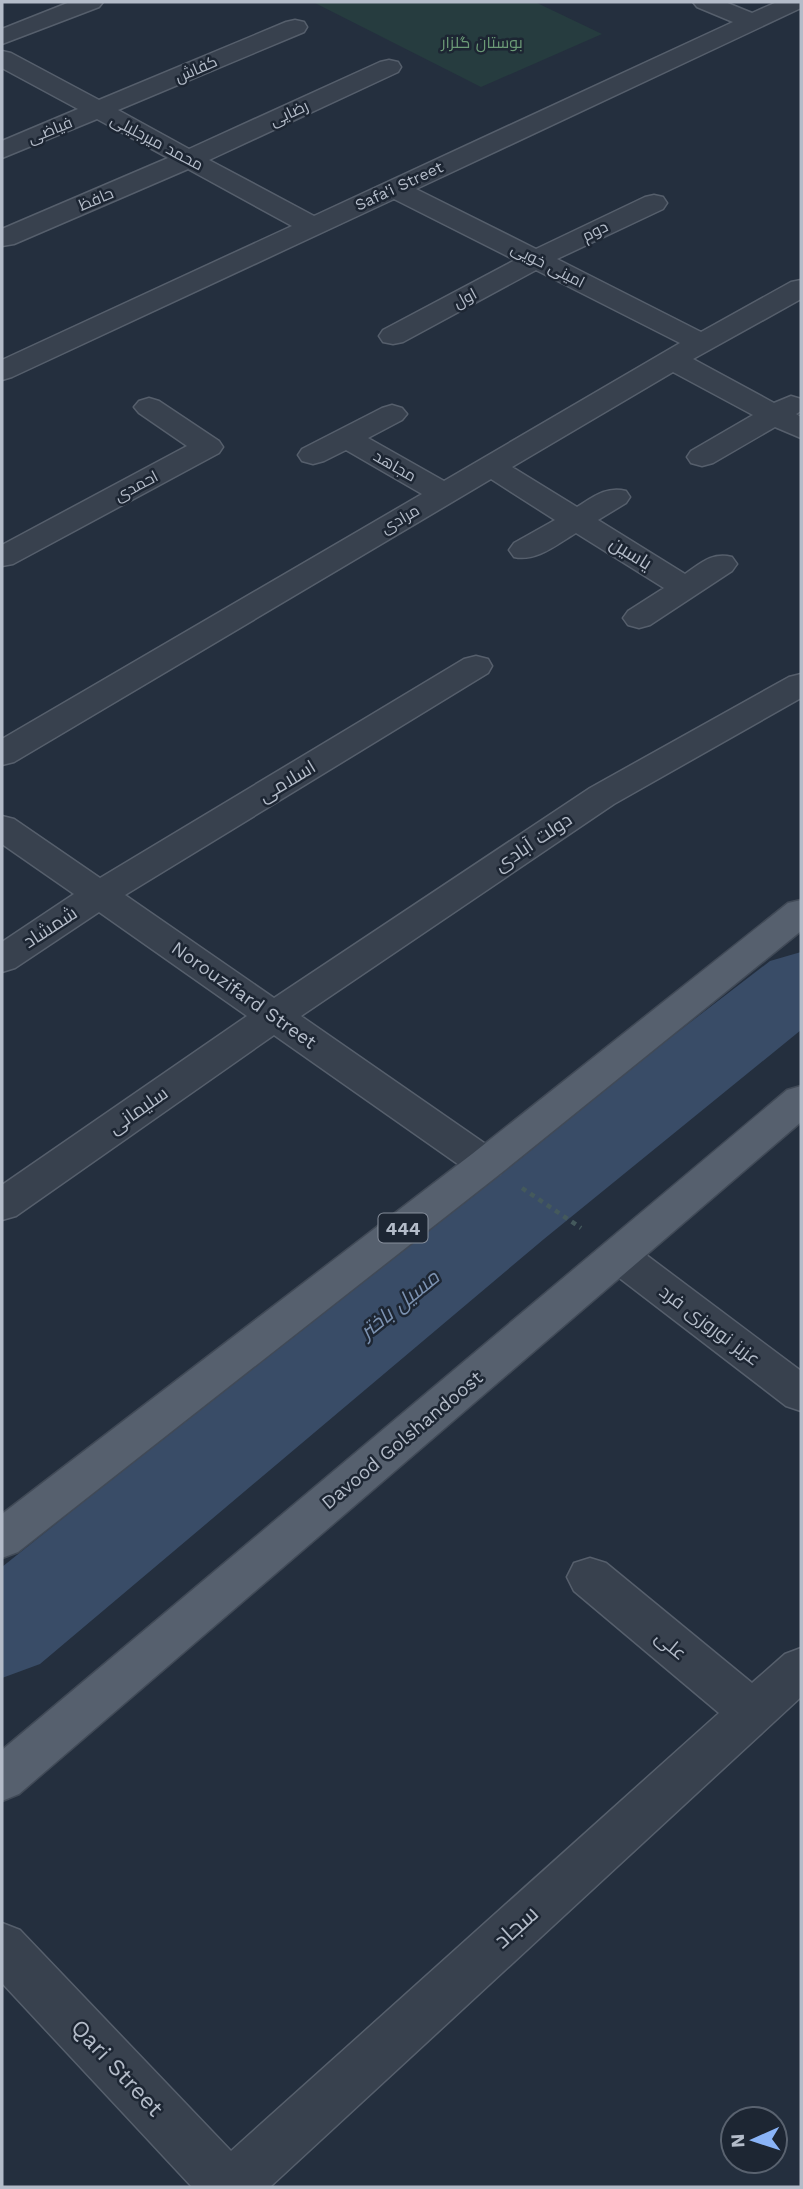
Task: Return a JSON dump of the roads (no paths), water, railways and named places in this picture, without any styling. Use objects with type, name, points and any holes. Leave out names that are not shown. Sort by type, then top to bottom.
[{"type":"main road","name":"444","points":[[2,1539],[501,1173],[801,912]]},
{"type":"main road","name":"Davood Golshandoost","points":[[2,1779],[801,1100]]},
{"type":"street","points":[[2,37],[91,2]]},
{"type":"street","points":[[705,2],[752,22]]},
{"type":"street","name":"Safa'i Street","points":[[2,371],[796,2]]},
{"type":"street","name":"کفاش","points":[[98,110],[295,27]]},
{"type":"street","name":"محمد میرجلیلی","points":[[2,58],[312,226]]},
{"type":"street","name":"رضایی","points":[[189,159],[390,68]]},
{"type":"street","name":"فیاضی","points":[[2,150],[98,110]]},
{"type":"street","name":"حافظ","points":[[4,238],[189,159]]},
{"type":"street","name":"امینی خویی","points":[[394,188],[701,343]]},
{"type":"street","name":"دوم","points":[[536,260],[654,203]]},
{"type":"street","name":"اول","points":[[393,336],[536,260]]},
{"type":"street","name":"مرادی","points":[[2,754],[701,343],[801,288]]},
{"type":"street","points":[[673,360],[801,429]]},
{"type":"street","points":[[702,457],[801,399]]},
{"type":"street","name":"احمدی","points":[[2,557],[208,447],[149,407]]},
{"type":"street","name":"مجاهد","points":[[313,456],[392,414]]},
{"type":"street","name":"مجاهد","points":[[346,438],[444,494]]},
{"type":"street","name":"یاسین","points":[[491,466],[686,587]]},
{"type":"street","points":[[525,551],[615,497]]},
{"type":"street","points":[[639,618],[721,564]]},
{"type":"street","name":"اسلامی","points":[[99,895],[475,666]]},
{"type":"street","name":"دولت آبادی","points":[[274,1016],[602,796],[801,684]]},
{"type":"street","name":"Norouzifard Street","points":[[2,827],[501,1173]]},
{"type":"street","name":"شمشاد","points":[[2,959],[99,895]]},
{"type":"street","name":"سلیمانی","points":[[2,1205],[274,1016]]},
{"type":"street","name":"عزیز نوروزی فرد","points":[[619,1256],[801,1394]]},
{"type":"street","name":"علی","points":[[590,1577],[752,1712]]},
{"type":"street","name":"سجاد","points":[[214,2182],[801,1668]]},
{"type":"street","name":"Qari Street","points":[[3,1949],[214,2182]]},
{"type":"waterway","name":"مسیل باختر","points":[[2,1631],[510,1213],[801,983]]},
{"type":"park label","name":"بوستان گلزار","points":[[482,42]]}]
